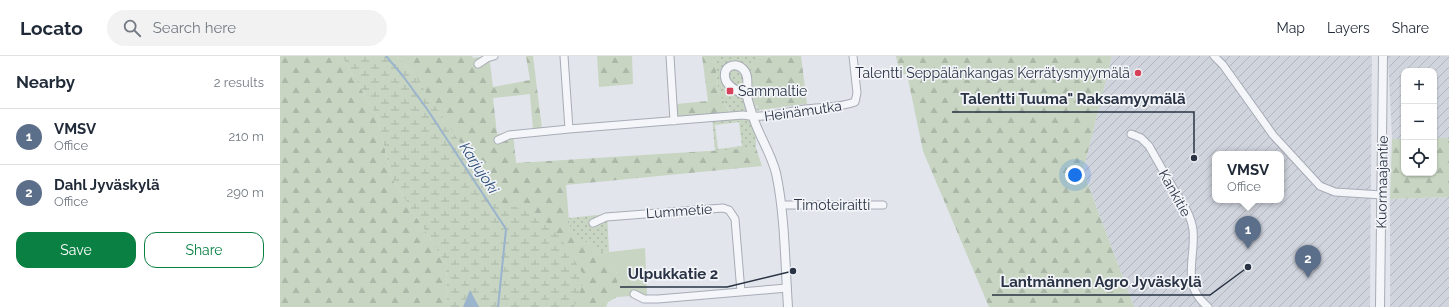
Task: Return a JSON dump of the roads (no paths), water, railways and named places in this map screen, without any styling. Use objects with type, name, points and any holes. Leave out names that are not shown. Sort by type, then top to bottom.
[{"type":"street","points":[[478,64],[487,58],[494,56]]},
{"type":"street","points":[[564,56],[569,129]]},
{"type":"street","points":[[670,56],[674,121]]},
{"type":"street","name":"Heinämutka","points":[[753,117],[762,117],[806,109],[847,105],[855,102],[857,93],[853,56]]},
{"type":"street","points":[[1214,56],[1273,135],[1320,186],[1335,192],[1382,195]]},
{"type":"street","name":"Kuormaajantie","points":[[1380,307],[1383,56]]},
{"type":"street","points":[[747,96],[753,117],[776,173],[781,205],[788,307]]},
{"type":"street","points":[[498,140],[509,135],[569,129],[743,115],[753,117]]},
{"type":"street","name":"Kankitie","points":[[1131,134],[1142,138],[1149,146],[1189,215],[1193,230],[1191,281],[1195,292],[1202,302],[1208,307]]},
{"type":"street","name":"Timoteiraitti","points":[[781,205],[883,205]]},
{"type":"street","name":"Lummetie","points":[[593,223],[606,217],[722,208],[729,210],[736,220],[741,292]]},
{"type":"street","points":[[634,294],[644,299],[786,288]]},
{"type":"water","points":[[470,290],[479,307],[463,307]]},
{"type":"waterway","name":"Karjujoki","points":[[386,56],[403,76],[427,109],[506,229],[498,307]]},
{"type":"place","name":"Talentti Seppälänkangas Kerrätysmyymälä","points":[[1138,73]]},
{"type":"place","name":"Sammaltie","points":[[730,91]]},
{"type":"place","name":"Talentti Tuuma\" Raksamyymälä","points":[[1194,158]]},
{"type":"place","name":"VMSV","points":[[1248,249]]},
{"type":"place","name":"Lantmännen Agro Jyväskylä","points":[[1248,267]]},
{"type":"place","name":"Ulpukkatie 2","points":[[793,271]]},
{"type":"place","name":"Dahl Jyväskylä","points":[[1308,278]]}]
